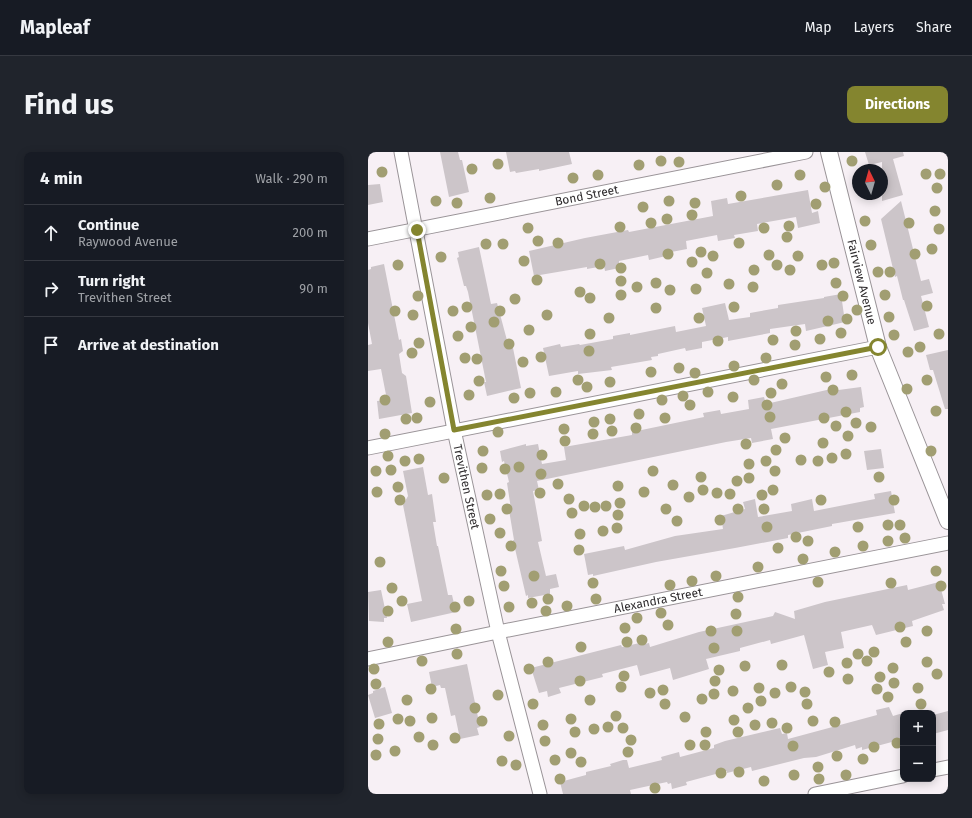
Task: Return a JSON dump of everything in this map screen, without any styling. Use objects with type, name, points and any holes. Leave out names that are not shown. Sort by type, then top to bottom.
[{"type":"street","name":"Trevithen Street","points":[[401,152],[454,430],[498,632],[540,794]]},
{"type":"street","name":"Bond Street","points":[[368,239],[806,152]]},
{"type":"street","name":"Fairview Avenue","points":[[829,152],[878,347],[948,521]]},
{"type":"street","points":[[368,448],[878,347]]},
{"type":"street","name":"Alexandra Street","points":[[368,659],[948,543]]},
{"type":"street","points":[[936,769],[948,767]]},
{"type":"street","points":[[815,794],[900,777]]},
{"type":"building","points":[[440,152],[458,152],[460,160],[462,160],[469,192],[449,197]]},
{"type":"building","points":[[506,152],[569,152],[572,164],[539,171],[539,169],[516,173],[515,171],[510,172]]},
{"type":"building","points":[[865,152],[903,152],[904,156],[893,159],[903,195],[888,199],[888,164],[882,164],[882,162],[869,164]]},
{"type":"building","points":[[380,184],[383,202],[368,205],[368,185]]},
{"type":"building","points":[[808,190],[812,213],[818,211],[820,223],[798,228],[796,217],[757,224],[758,231],[734,235],[735,238],[718,241],[717,235],[686,241],[687,249],[666,253],[666,256],[649,260],[648,255],[619,261],[619,268],[605,271],[604,266],[587,269],[587,267],[534,276],[529,251],[585,238],[628,230],[629,232],[713,216],[711,201],[727,198],[728,204]]},
{"type":"building","points":[[901,201],[921,281],[929,279],[933,293],[921,296],[929,327],[914,331],[903,300],[897,276],[895,277],[881,219]]},
{"type":"building","points":[[479,247],[491,304],[497,303],[508,344],[512,343],[521,388],[487,396],[484,382],[486,382],[468,292],[466,286],[464,286],[457,258],[459,257],[458,252]]},
{"type":"building","points":[[384,264],[399,340],[401,339],[403,351],[399,354],[402,373],[406,376],[412,413],[379,419],[377,401],[387,400],[381,369],[368,371],[368,345],[372,344],[368,323],[368,270],[371,269],[371,267]]},
{"type":"building","points":[[841,294],[845,322],[806,331],[805,324],[770,329],[770,333],[728,341],[728,337],[702,342],[702,348],[686,351],[685,348],[658,354],[658,356],[651,357],[652,360],[611,367],[612,370],[578,374],[578,371],[549,376],[543,348],[560,344],[561,347],[580,345],[613,339],[613,336],[630,333],[630,335],[675,326],[676,332],[706,326],[702,308],[725,303],[729,320],[750,317],[750,313],[778,308],[778,305]]},
{"type":"building","points":[[948,350],[948,409],[945,409],[933,370],[930,370],[926,355]]},
{"type":"building","points":[[861,387],[864,407],[860,408],[860,412],[771,429],[773,439],[752,443],[751,438],[726,442],[537,481],[539,490],[533,491],[542,541],[538,542],[546,576],[556,574],[559,587],[550,589],[550,594],[528,598],[528,595],[526,596],[513,540],[509,510],[511,509],[507,483],[509,482],[500,451],[526,444],[526,446],[538,444],[542,464],[566,460],[564,447],[632,435],[632,432],[704,417],[703,413],[720,410],[721,414],[749,409],[748,400],[764,397],[766,404],[831,389],[831,391]]},
{"type":"building","points":[[881,449],[884,468],[867,470],[864,451]]},
{"type":"building","points":[[423,467],[428,495],[432,494],[436,522],[433,522],[448,595],[452,595],[456,612],[411,622],[407,604],[422,601],[403,505],[408,496],[403,471]]},
{"type":"building","points":[[891,491],[895,513],[832,524],[832,526],[788,535],[788,538],[656,562],[593,576],[593,574],[588,575],[584,554],[624,546],[625,550],[675,536],[723,529],[721,516],[745,509],[743,502],[755,499],[758,517],[792,511],[791,504],[812,499],[814,511],[875,499],[874,494]]},
{"type":"building","points":[[939,582],[945,604],[942,604],[944,610],[912,621],[913,626],[876,635],[872,625],[841,632],[844,648],[825,652],[828,665],[813,669],[804,635],[771,644],[770,640],[740,648],[740,651],[706,659],[709,669],[673,680],[670,668],[640,676],[637,665],[602,674],[603,677],[559,688],[561,693],[548,697],[547,691],[539,693],[531,668],[621,645],[622,647],[644,642],[645,644],[649,643],[650,647],[699,632],[773,616],[775,612],[795,619],[794,611],[825,602],[907,585],[908,590]]},
{"type":"building","points":[[381,590],[387,618],[384,618],[384,622],[369,621],[368,592]]},
{"type":"building","points":[[467,664],[480,727],[477,728],[479,735],[460,739],[455,715],[451,716],[445,688],[441,688],[440,685],[432,687],[429,672]]},
{"type":"building","points":[[385,687],[392,713],[375,718],[368,695],[373,693],[373,691]]},
{"type":"building","points":[[889,707],[893,716],[900,714],[900,740],[862,750],[862,747],[856,749],[855,745],[816,757],[804,758],[752,771],[751,767],[727,773],[727,771],[686,782],[687,785],[672,789],[671,783],[668,784],[667,782],[630,790],[631,794],[563,794],[560,782],[586,775],[586,772],[611,766],[610,764],[623,760],[627,760],[629,768],[662,760],[661,757],[679,752],[680,757],[714,748],[714,745],[725,741],[780,728],[782,734],[787,733],[788,739],[877,715],[876,710]]},
{"type":"building","points":[[948,711],[948,730],[936,733],[936,714]]},
{"type":"route","points":[[417,230],[454,430],[878,347]]}]
